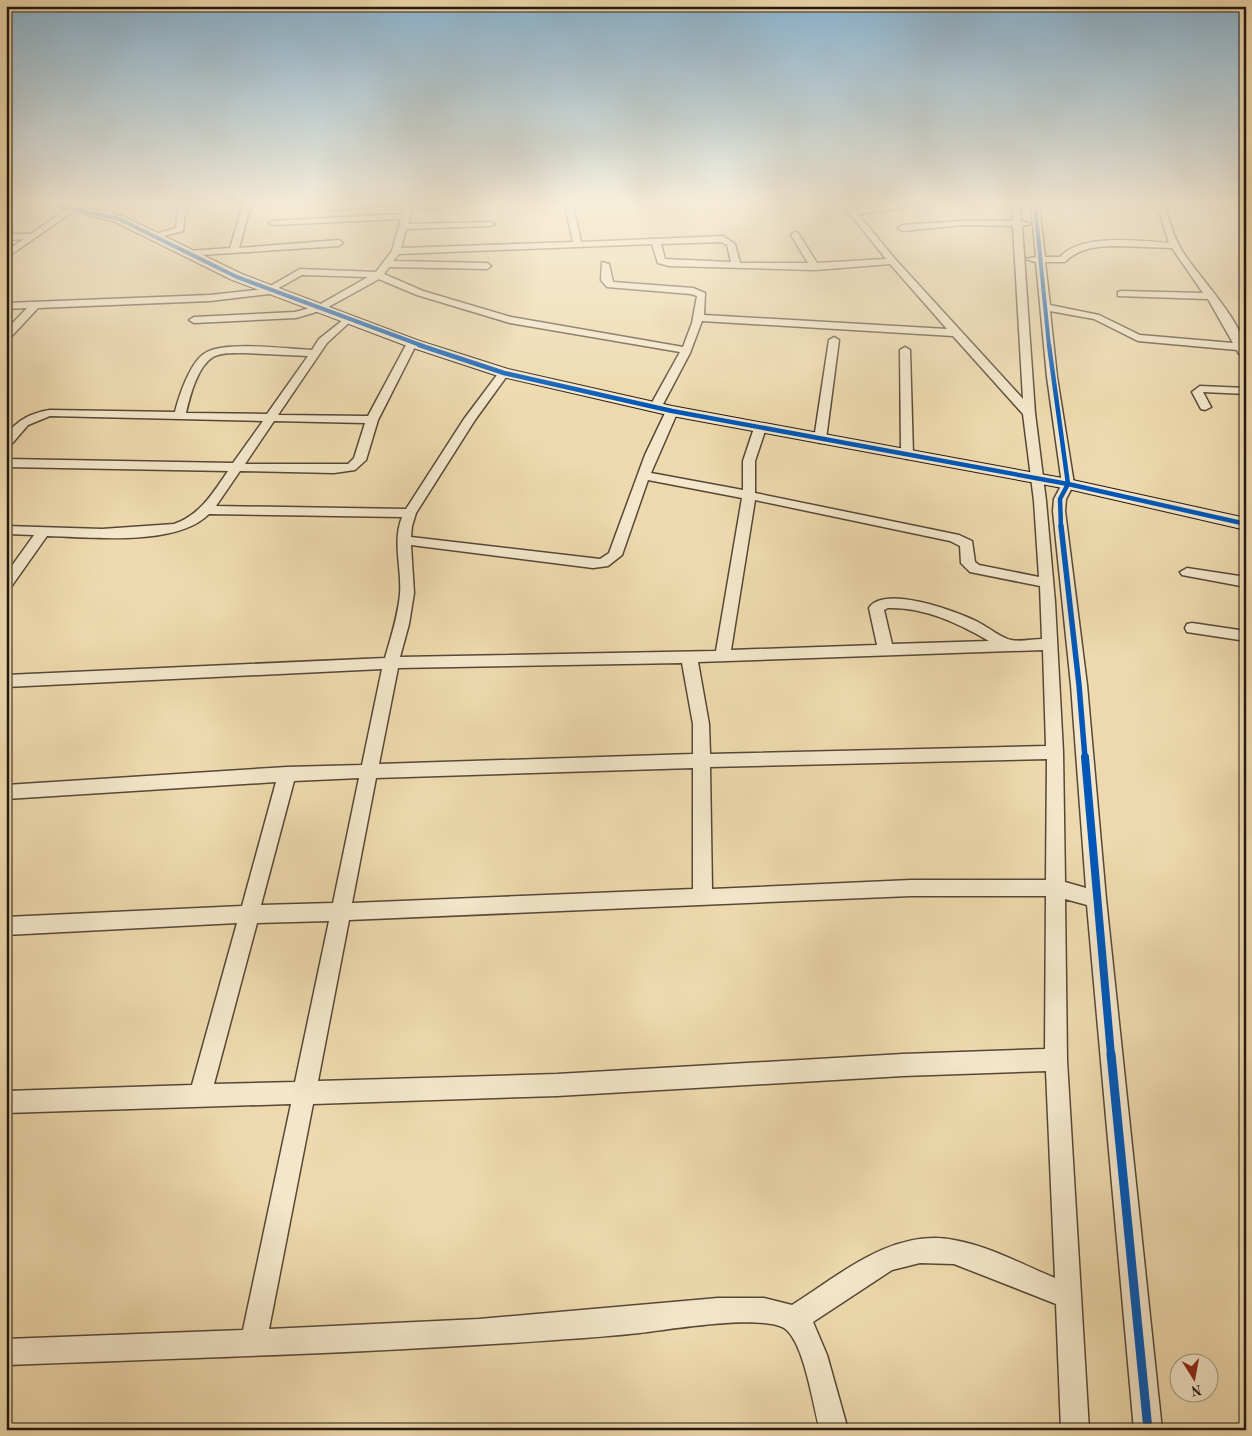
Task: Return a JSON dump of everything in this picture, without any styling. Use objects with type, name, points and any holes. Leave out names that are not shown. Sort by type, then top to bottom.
[{"type":"street","points":[[230,272],[272,290],[412,343],[504,373],[654,408],[1038,478],[1246,524]]},
{"type":"street","points":[[6,306],[210,298],[272,290],[288,277],[300,272]]},
{"type":"street","points":[[300,272],[379,275],[420,293],[510,320],[685,350]]},
{"type":"street","points":[[194,320],[296,315],[320,308],[381,272]]},
{"type":"street","points":[[606,272],[606,280],[610,285],[698,292],[702,295],[699,318],[675,373],[654,408]]},
{"type":"street","points":[[902,272],[1029,413]]},
{"type":"street","points":[[1020,272],[1022,299],[1039,376],[1068,484],[1060,499],[1059,511],[1079,686],[1096,899],[1148,1430]]},
{"type":"street","points":[[1040,272],[1044,304],[1039,376],[1029,413],[1038,478],[1050,644],[1054,752],[1056,1060],[1075,1430]]},
{"type":"street","points":[[1190,272],[1222,311],[1246,356]]},
{"type":"street","points":[[1121,294],[1210,296]]},
{"type":"street","points":[[1022,299],[1096,317],[1112,323],[1138,338],[1240,346]]},
{"type":"street","points":[[6,336],[35,305]]},
{"type":"street","points":[[699,318],[956,333]]},
{"type":"street","points":[[6,530],[150,532],[174,530],[190,524],[206,510],[238,467],[323,342],[348,319]]},
{"type":"street","points":[[820,439],[834,340]]},
{"type":"street","points":[[6,463],[351,467],[360,460],[372,420],[412,343]]},
{"type":"street","points":[[905,350],[907,455]]},
{"type":"street","points":[[180,416],[185,394],[211,353],[229,351],[314,354]]},
{"type":"street","points":[[254,1341],[391,663],[402,624],[407,593],[405,526],[410,513],[470,419],[504,373]]},
{"type":"street","points":[[1205,407],[1197,392],[1200,389],[1246,391]]},
{"type":"street","points":[[404,540],[580,563],[603,563],[616,555],[644,476],[672,411]]},
{"type":"street","points":[[6,443],[23,422],[33,416],[42,414],[372,420]]},
{"type":"street","points":[[723,655],[749,495],[750,461],[760,428]]},
{"type":"street","points":[[644,476],[749,495],[954,538],[967,544],[968,563],[975,570],[1046,583]]},
{"type":"street","points":[[206,510],[410,513]]},
{"type":"street","points":[[6,584],[44,531]]},
{"type":"street","points":[[1187,572],[1246,582]]},
{"type":"street","points":[[886,650],[876,608],[880,604],[889,603],[934,609],[957,617],[981,628],[1008,646]]},
{"type":"street","points":[[1192,628],[1246,636]]},
{"type":"street","points":[[6,681],[391,663],[689,657],[1050,644]]},
{"type":"street","points":[[689,657],[701,724],[703,762],[701,821],[703,897]]},
{"type":"street","points":[[6,792],[287,774],[940,753],[1054,752]]},
{"type":"street","points":[[200,1095],[287,774]]},
{"type":"street","points":[[6,926],[248,914],[342,912],[911,888],[1055,888],[1096,899]]},
{"type":"street","points":[[6,1102],[557,1085],[903,1065],[1056,1060]]},
{"type":"street","points":[[794,1319],[887,1259],[920,1251],[954,1252],[1068,1296]]},
{"type":"street","points":[[6,1352],[576,1326],[742,1310],[774,1311],[794,1319],[807,1338],[834,1430]]},
{"type":"cycle path","points":[[227,272],[412,343],[504,373],[672,411],[1068,484],[1246,524]]},
{"type":"cycle path","points":[[1042,272],[1052,377],[1068,484],[1060,499],[1059,511],[1079,685],[1096,899],[1148,1430]]}]
